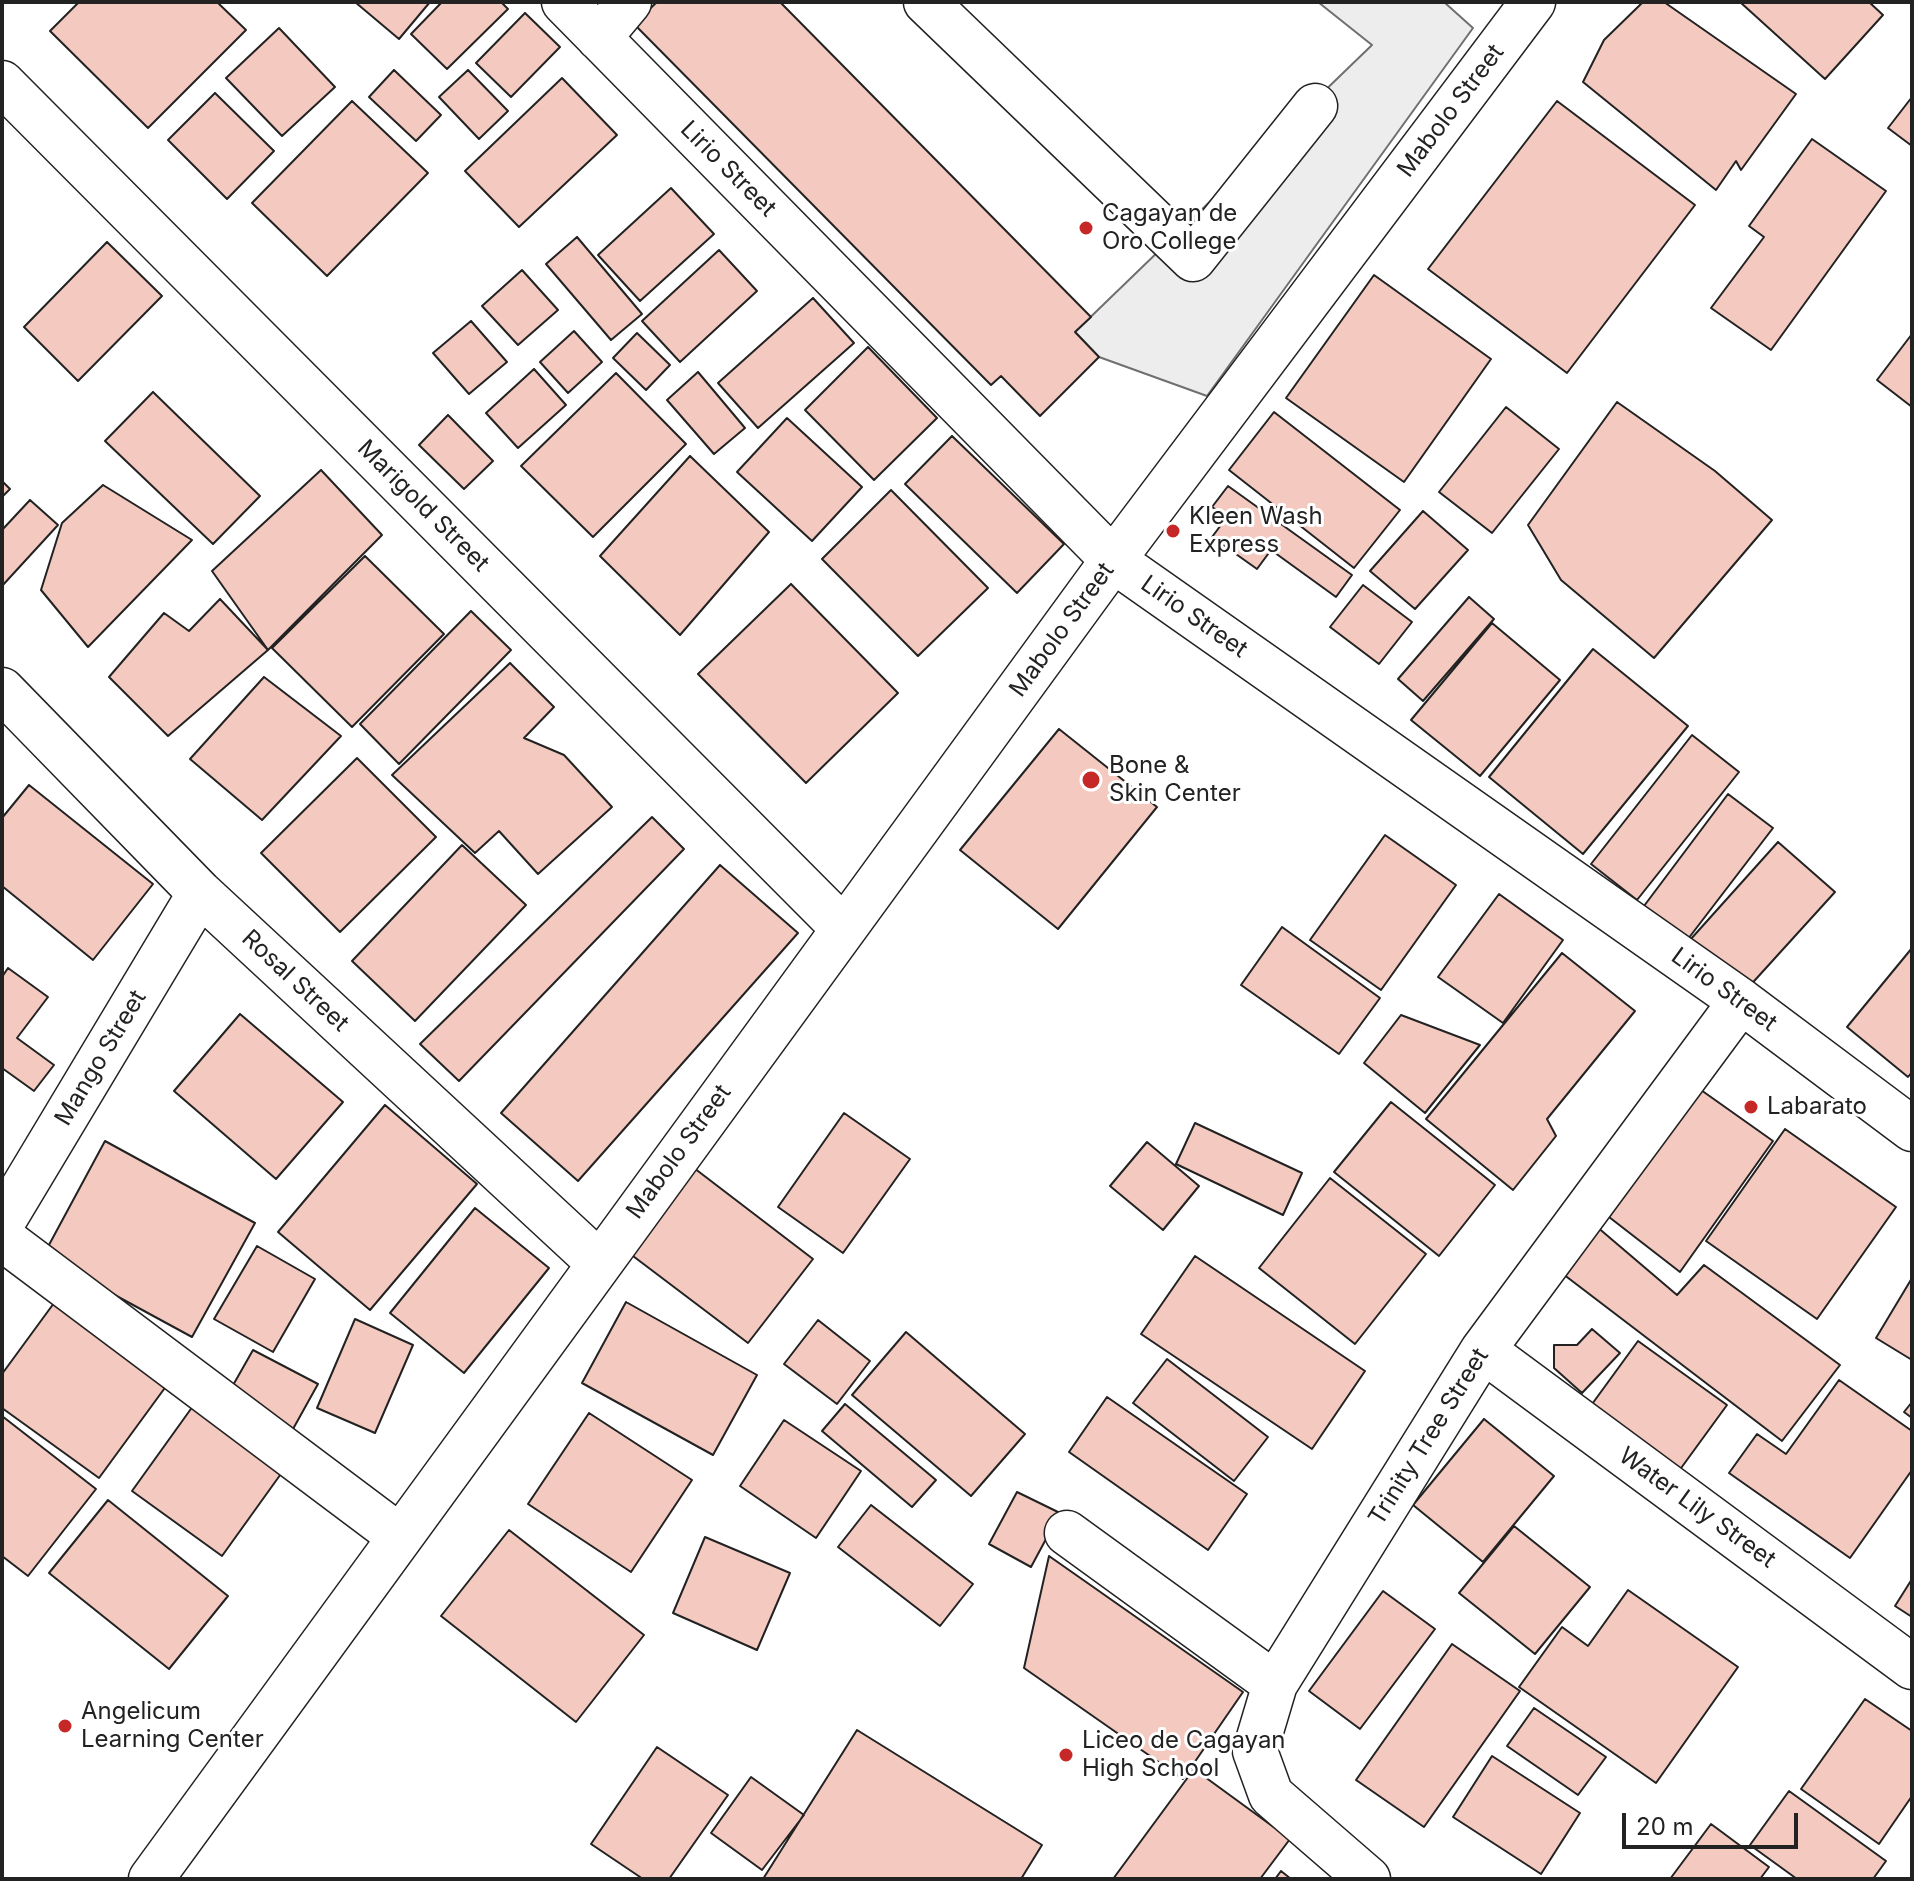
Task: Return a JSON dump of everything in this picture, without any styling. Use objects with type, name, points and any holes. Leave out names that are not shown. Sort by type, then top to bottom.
[{"type":"street","name":"Lirio Street","points":[[564,2],[1113,560],[1741,1001],[1912,1129]]},
{"type":"street","points":[[599,38],[629,2]]},
{"type":"street","points":[[926,2],[1193,259],[1315,106]]},
{"type":"street","name":"Mabolo Street","points":[[151,1879],[598,1262],[1113,560],[1533,2]]},
{"type":"street","name":"Marigold Street","points":[[2,83],[844,929]]},
{"type":"street","name":"Rosal Street","points":[[2,690],[200,893],[598,1262]]},
{"type":"street","name":"Mango Street","points":[[2,1223],[200,893]]},
{"type":"street","name":"Trinity Tree Street","points":[[1368,1879],[1271,1795],[1255,1751],[1275,1684],[1483,1350],[1741,1001]]},
{"type":"street","points":[[2,1238],[399,1536]]},
{"type":"street","name":"Water Lily Street","points":[[1483,1350],[1912,1667]]},
{"type":"street","points":[[1067,1533],[1275,1684]]},
{"type":"shaded area","points":[[1318,2],[1444,2],[1473,28],[1207,396],[1099,357],[1075,332],[1372,45]]},
{"type":"building","points":[[79,2],[217,2],[246,30],[148,128],[50,31]]},
{"type":"building","points":[[355,2],[430,2],[399,39]]},
{"type":"building","points":[[442,2],[501,2],[508,9],[447,69],[411,34]]},
{"type":"building","points":[[657,2],[780,2],[1091,317],[1075,332],[1099,357],[1040,416],[1001,376],[991,385],[634,24]]},
{"type":"building","points":[[1643,2],[1664,2],[1796,94],[1741,170],[1736,161],[1716,190],[1583,82],[1604,40]]},
{"type":"building","points":[[1740,2],[1869,2],[1883,15],[1825,79]]},
{"type":"building","points":[[525,13],[560,47],[511,97],[476,63]]},
{"type":"building","points":[[279,28],[335,87],[282,136],[226,78]]},
{"type":"building","points":[[394,70],[441,115],[416,141],[369,97]]},
{"type":"building","points":[[468,70],[508,111],[479,139],[439,97]]},
{"type":"building","points":[[562,78],[617,135],[519,227],[465,171]]},
{"type":"building","points":[[215,93],[274,151],[227,199],[168,140]]},
{"type":"building","points":[[1912,97],[1912,146],[1888,128]]},
{"type":"building","points":[[352,101],[428,173],[327,276],[252,203]]},
{"type":"building","points":[[1557,101],[1695,205],[1567,373],[1428,269]]},
{"type":"building","points":[[1812,139],[1886,191],[1771,350],[1711,308],[1764,237],[1749,226]]},
{"type":"building","points":[[671,188],[714,234],[640,301],[598,255]]},
{"type":"building","points":[[577,237],[642,314],[611,340],[546,264]]},
{"type":"building","points":[[107,242],[162,296],[78,381],[24,327]]},
{"type":"building","points":[[719,250],[757,291],[680,362],[642,321]]},
{"type":"building","points":[[522,270],[558,310],[518,345],[482,306]]},
{"type":"building","points":[[1374,275],[1491,359],[1404,482],[1286,398]]},
{"type":"building","points":[[813,298],[854,343],[758,428],[718,383]]},
{"type":"building","points":[[471,321],[507,362],[469,394],[433,353]]},
{"type":"building","points":[[574,331],[602,362],[568,393],[540,362]]},
{"type":"building","points":[[637,333],[670,365],[646,390],[613,358]]},
{"type":"building","points":[[1912,334],[1912,407],[1877,380]]},
{"type":"building","points":[[868,347],[937,418],[874,480],[805,410]]},
{"type":"building","points":[[534,369],[566,405],[518,448],[486,413]]},
{"type":"building","points":[[698,372],[745,428],[714,454],[667,400]]},
{"type":"building","points":[[616,373],[686,444],[593,537],[521,466]]},
{"type":"building","points":[[153,392],[260,496],[213,544],[105,441]]},
{"type":"building","points":[[1617,402],[1715,471],[1772,520],[1654,658],[1561,580],[1528,525]]},
{"type":"building","points":[[1506,407],[1559,449],[1492,533],[1439,492]]},
{"type":"building","points":[[1274,412],[1400,510],[1354,568],[1229,470]]},
{"type":"building","points":[[448,415],[493,461],[464,489],[419,445]]},
{"type":"building","points":[[787,418],[862,487],[812,541],[737,472]]},
{"type":"building","points":[[952,436],[1064,544],[1017,593],[905,484]]},
{"type":"building","points":[[690,456],[769,532],[680,635],[600,556]]},
{"type":"building","points":[[321,470],[382,535],[268,650],[212,571]]},
{"type":"building","points":[[2,481],[10,489],[2,497]]},
{"type":"building","points":[[103,485],[192,540],[88,647],[41,590],[62,523]]},
{"type":"building","points":[[1228,486],[1352,575],[1336,597],[1271,550],[1257,569],[1212,537],[1227,517],[1212,507]]},
{"type":"building","points":[[891,490],[988,588],[918,656],[822,559]]},
{"type":"building","points":[[30,500],[58,525],[2,586],[2,530]]},
{"type":"building","points":[[1423,511],[1468,550],[1415,609],[1370,571]]},
{"type":"building","points":[[365,556],[444,634],[352,727],[272,648]]},
{"type":"building","points":[[791,584],[898,693],[806,783],[698,674]]},
{"type":"building","points":[[1363,585],[1412,622],[1379,664],[1330,627]]},
{"type":"building","points":[[1469,597],[1494,619],[1423,701],[1398,679]]},
{"type":"building","points":[[220,599],[268,650],[168,736],[109,677],[164,613],[189,631]]},
{"type":"building","points":[[471,611],[511,650],[399,764],[360,724]]},
{"type":"building","points":[[1492,623],[1560,680],[1480,776],[1411,720]]},
{"type":"building","points":[[1593,649],[1688,726],[1583,854],[1489,777]]},
{"type":"building","points":[[510,663],[554,707],[524,738],[564,755],[612,807],[538,874],[499,831],[475,853],[392,775]]},
{"type":"building","points":[[264,677],[341,736],[262,820],[190,759]]},
{"type":"building","points":[[1059,729],[1157,807],[1058,929],[960,850]]},
{"type":"building","points":[[1692,735],[1739,772],[1637,900],[1591,864]]},
{"type":"building","points":[[357,758],[436,837],[340,932],[261,853]]},
{"type":"building","points":[[29,785],[153,884],[93,960],[2,886],[2,818]]},
{"type":"building","points":[[1728,794],[1773,828],[1688,939],[1644,906]]},
{"type":"building","points":[[652,817],[684,849],[459,1081],[420,1044]]},
{"type":"building","points":[[1385,835],[1456,885],[1381,990],[1310,940]]},
{"type":"building","points":[[1778,842],[1835,892],[1746,990],[1690,940]]},
{"type":"building","points":[[462,845],[526,905],[415,1021],[352,961]]},
{"type":"building","points":[[720,865],[798,933],[578,1181],[501,1113]]},
{"type":"building","points":[[1499,894],[1563,940],[1503,1023],[1438,977]]},
{"type":"building","points":[[1282,927],[1380,998],[1339,1054],[1241,985]]},
{"type":"building","points":[[1912,948],[1912,1072],[1908,1077],[1847,1027]]},
{"type":"building","points":[[1562,953],[1635,1011],[1547,1119],[1556,1136],[1513,1190],[1426,1119]]},
{"type":"building","points":[[8,968],[48,997],[17,1038],[54,1065],[34,1091],[2,1068],[2,977]]},
{"type":"building","points":[[240,1014],[343,1102],[276,1179],[174,1091]]},
{"type":"building","points":[[1401,1015],[1480,1045],[1425,1113],[1364,1063]]},
{"type":"building","points":[[1701,1090],[1773,1141],[1680,1272],[1609,1217]]},
{"type":"building","points":[[1391,1102],[1495,1185],[1439,1256],[1334,1172]]},
{"type":"building","points":[[385,1105],[477,1184],[370,1310],[278,1232]]},
{"type":"building","points":[[844,1113],[910,1159],[843,1253],[778,1207]]},
{"type":"building","points":[[1195,1123],[1302,1173],[1283,1215],[1176,1164]]},
{"type":"building","points":[[1785,1129],[1896,1207],[1817,1319],[1706,1241]]},
{"type":"building","points":[[105,1141],[255,1223],[192,1337],[43,1256]]},
{"type":"building","points":[[1147,1142],[1199,1186],[1163,1230],[1110,1186]]},
{"type":"building","points":[[694,1168],[813,1259],[748,1343],[629,1253]]},
{"type":"building","points":[[1330,1178],[1426,1254],[1355,1344],[1259,1268]]},
{"type":"building","points":[[475,1208],[549,1268],[464,1373],[390,1313]]},
{"type":"building","points":[[1596,1226],[1677,1295],[1704,1265],[1840,1365],[1782,1441],[1563,1274]]},
{"type":"building","points":[[257,1246],[315,1279],[273,1352],[214,1319]]},
{"type":"building","points":[[1195,1256],[1365,1371],[1312,1449],[1141,1334]]},
{"type":"building","points":[[1912,1278],[1912,1360],[1876,1338]]},
{"type":"building","points":[[626,1302],[757,1375],[713,1455],[582,1383]]},
{"type":"building","points":[[54,1303],[167,1385],[99,1478],[2,1408],[2,1374]]},
{"type":"building","points":[[355,1319],[413,1345],[375,1433],[317,1408]]},
{"type":"building","points":[[818,1320],[870,1361],[837,1404],[784,1364]]},
{"type":"building","points":[[1592,1329],[1620,1353],[1582,1393],[1554,1368],[1554,1345],[1577,1345]]},
{"type":"building","points":[[906,1332],[1025,1434],[971,1496],[852,1395]]},
{"type":"building","points":[[1638,1341],[1727,1405],[1676,1475],[1587,1411]]},
{"type":"building","points":[[253,1350],[318,1384],[293,1429],[228,1394]]},
{"type":"building","points":[[1167,1359],[1268,1437],[1234,1481],[1133,1403]]},
{"type":"building","points":[[1839,1380],[1912,1431],[1912,1470],[1850,1558],[1729,1473],[1757,1434],[1786,1454]]},
{"type":"building","points":[[1107,1397],[1247,1494],[1208,1550],[1069,1452]]},
{"type":"building","points":[[1912,1402],[1912,1418],[1904,1412]]},
{"type":"building","points":[[845,1404],[936,1480],[912,1507],[822,1431]]},
{"type":"building","points":[[193,1406],[283,1471],[222,1556],[132,1491]]},
{"type":"building","points":[[589,1413],[692,1480],[631,1572],[528,1504]]},
{"type":"building","points":[[2,1416],[96,1489],[28,1576],[2,1556]]},
{"type":"building","points":[[1484,1419],[1554,1476],[1483,1562],[1413,1505]]},
{"type":"building","points":[[784,1420],[861,1471],[816,1538],[740,1486]]},
{"type":"building","points":[[1017,1492],[1060,1513],[1031,1567],[989,1544]]},
{"type":"building","points":[[108,1500],[228,1596],[169,1669],[49,1573]]},
{"type":"building","points":[[871,1505],[973,1584],[940,1626],[838,1547]]},
{"type":"building","points":[[1514,1526],[1590,1587],[1535,1654],[1459,1593]]},
{"type":"building","points":[[509,1530],[644,1635],[576,1722],[441,1616]]},
{"type":"building","points":[[705,1537],[790,1573],[757,1650],[673,1613]]},
{"type":"building","points":[[1049,1556],[1243,1692],[1183,1779],[1024,1668]]},
{"type":"building","points":[[1912,1579],[1912,1617],[1895,1606]]},
{"type":"building","points":[[1628,1590],[1738,1667],[1656,1783],[1519,1687],[1562,1627],[1588,1646]]},
{"type":"building","points":[[1383,1591],[1435,1629],[1360,1729],[1309,1691]]},
{"type":"building","points":[[1452,1644],[1520,1691],[1424,1827],[1356,1780]]},
{"type":"building","points":[[1865,1699],[1912,1731],[1912,1796],[1879,1844],[1801,1789]]},
{"type":"building","points":[[1534,1708],[1606,1757],[1578,1795],[1507,1746]]},
{"type":"building","points":[[857,1730],[1042,1845],[1021,1879],[763,1879]]},
{"type":"building","points":[[657,1747],[728,1795],[669,1879],[643,1879],[591,1844]]},
{"type":"building","points":[[1492,1756],[1580,1813],[1541,1874],[1453,1817]]},
{"type":"building","points":[[1194,1769],[1290,1839],[1260,1879],[1113,1879]]},
{"type":"building","points":[[751,1777],[804,1815],[762,1870],[711,1833]]},
{"type":"building","points":[[1789,1791],[1886,1861],[1873,1879],[1797,1879],[1750,1845]]},
{"type":"building","points":[[1711,1824],[1769,1867],[1760,1879],[1670,1879]]},
{"type":"building","points":[[1281,1871],[1291,1879],[1275,1879]]},
{"type":"place","name":"Cagayan de Oro College","points":[[1086,228]]},
{"type":"place","name":"Kleen Wash Express","points":[[1173,531]]},
{"type":"place","name":"Bone & Skin Center","points":[[1091,780]]},
{"type":"place","name":"Labarato","points":[[1751,1107]]},
{"type":"place","name":"Angelicum Learning Center","points":[[65,1726]]},
{"type":"place","name":"Liceo de Cagayan High School","points":[[1066,1755]]}]
